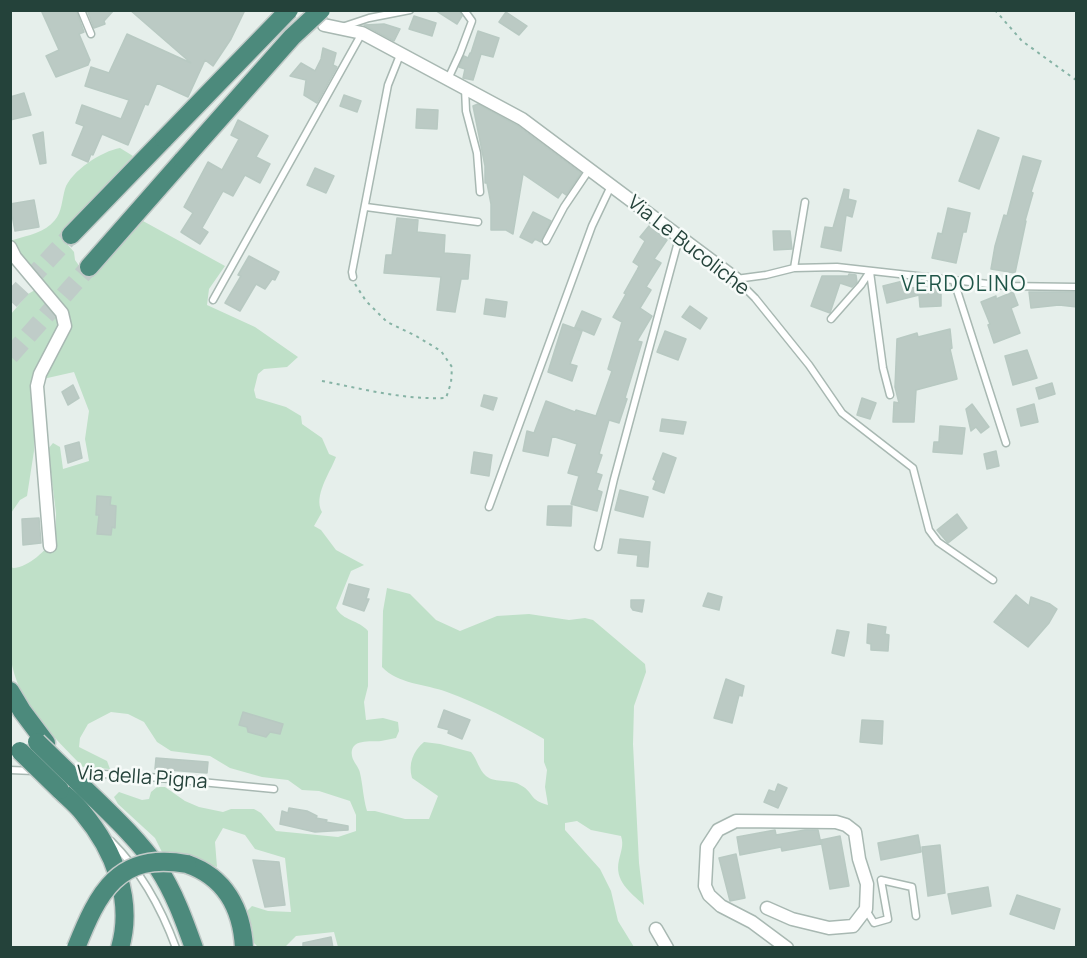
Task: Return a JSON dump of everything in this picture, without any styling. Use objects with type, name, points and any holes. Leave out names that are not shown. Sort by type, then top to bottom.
[{"type":"highway","points":[[71,236],[289,10]]},
{"type":"highway","points":[[89,267],[292,37],[323,18]]},
{"type":"highway","points":[[10,691],[42,743]]},
{"type":"highway","points":[[10,715],[42,743],[133,837],[151,859],[176,900],[194,948]]},
{"type":"highway","points":[[15,746],[83,812],[108,851],[125,901],[123,939]]},
{"type":"highway","points":[[76,948],[93,906],[113,880],[128,870],[146,863],[167,861],[187,864],[205,872],[221,884],[228,893],[242,923],[244,948]]},
{"type":"street","name":"Via Le Bucoliche","points":[[323,18],[338,28],[362,33],[522,119],[736,279]]},
{"type":"street","points":[[10,247],[15,257],[62,313],[65,326],[40,374],[38,386],[50,546]]},
{"type":"street","points":[[767,908],[792,919],[829,928],[853,926],[866,909],[867,884],[859,859],[855,832],[846,825],[836,822],[736,820],[718,830],[707,847],[705,886],[709,895],[721,906],[752,922],[787,948]]},
{"type":"street","points":[[656,930],[667,948]]},
{"type":"lane","points":[[81,10],[91,33]]},
{"type":"lane","points":[[338,28],[369,18],[410,10]]},
{"type":"lane","points":[[448,79],[472,21],[464,10]]},
{"type":"lane","points":[[213,300],[362,33]]},
{"type":"lane","points":[[353,277],[388,85],[400,55]]},
{"type":"lane","points":[[465,87],[466,111],[477,153],[480,192]]},
{"type":"lane","points":[[546,241],[564,207],[590,170]]},
{"type":"lane","points":[[489,507],[592,226],[611,186]]},
{"type":"lane","points":[[794,268],[805,202]]},
{"type":"lane","points":[[366,207],[478,222]]},
{"type":"lane","points":[[597,547],[622,445],[679,238]]},
{"type":"lane","points":[[736,279],[794,268],[837,267],[954,282],[1006,286],[1077,287]]},
{"type":"lane","points":[[831,319],[870,272]]},
{"type":"lane","points":[[870,272],[883,368],[890,395]]},
{"type":"lane","name":"Via Le Bucoliche","points":[[736,279],[755,298],[802,357],[842,413],[913,468],[928,530],[938,542],[993,580]]},
{"type":"lane","points":[[954,282],[1006,443]]},
{"type":"lane","name":"Via della Pigna","points":[[10,770],[128,775],[274,789]]},
{"type":"lane","points":[[83,812],[138,872],[153,896],[176,948]]},
{"type":"lane","points":[[866,909],[874,923],[888,919],[881,880],[912,887],[916,916]]},
{"type":"path","points":[[994,10],[1022,41],[1077,80]]},
{"type":"path","points":[[322,381],[397,396],[428,399],[446,398],[451,383],[452,367],[441,351],[387,322],[356,288],[353,277]]},
{"type":"green space","points":[[120,148],[133,156],[72,221],[67,237],[75,260],[80,267],[93,272],[100,269],[143,221],[225,266],[209,289],[207,305],[255,327],[298,357],[287,367],[264,369],[258,374],[254,390],[256,398],[286,407],[301,416],[302,424],[322,438],[329,454],[336,457],[323,485],[320,499],[322,512],[314,526],[321,530],[336,550],[364,565],[351,571],[336,608],[343,616],[368,631],[368,686],[364,702],[366,720],[383,718],[398,722],[399,731],[396,738],[362,742],[354,746],[352,750],[360,773],[367,811],[405,819],[429,819],[438,796],[412,778],[411,773],[412,758],[424,742],[471,752],[486,776],[494,780],[518,784],[535,799],[548,805],[545,787],[547,770],[544,762],[544,739],[472,702],[396,677],[382,667],[383,611],[387,588],[410,594],[436,620],[460,631],[497,616],[529,614],[569,620],[585,618],[593,620],[645,664],[646,672],[634,706],[633,744],[639,863],[644,905],[624,886],[619,874],[621,836],[591,830],[577,821],[565,823],[565,830],[600,869],[611,891],[618,921],[634,947],[338,947],[334,932],[296,936],[285,947],[258,947],[253,942],[252,927],[246,912],[252,906],[268,911],[291,912],[285,858],[255,849],[245,835],[223,828],[215,842],[217,867],[162,852],[155,838],[118,804],[114,797],[119,792],[142,800],[149,799],[151,792],[157,787],[165,787],[185,801],[199,807],[223,812],[231,809],[254,809],[261,813],[276,831],[338,837],[356,831],[356,815],[350,801],[319,791],[302,790],[288,780],[262,777],[230,768],[210,756],[171,751],[157,742],[144,722],[128,714],[111,712],[88,724],[80,738],[79,747],[107,761],[110,769],[83,767],[49,731],[28,704],[14,674],[11,658],[10,566],[13,568],[25,565],[42,553],[56,538],[56,513],[48,449],[53,443],[60,447],[63,469],[89,461],[85,439],[89,411],[74,372],[43,379],[70,323],[66,307],[22,259],[13,240],[36,233],[51,224],[59,213],[65,189],[74,175],[96,158]]},
{"type":"green space","points":[[35,290],[53,310],[60,325],[34,390],[34,451],[27,496],[20,500],[11,513],[11,314],[28,294]]},
{"type":"building","points":[[41,10],[76,10],[84,32],[79,34],[90,60],[88,65],[56,77],[46,56],[59,50]]},
{"type":"building","points":[[87,10],[114,10],[104,21],[105,24],[94,28]]},
{"type":"building","points":[[130,10],[245,10],[231,39],[213,66],[205,60],[188,97],[157,83],[148,105],[145,104],[128,145],[102,134],[88,162],[72,155],[84,126],[76,123],[82,105],[121,119],[129,100],[85,86],[91,67],[109,73],[127,34],[191,63]]},
{"type":"building","points":[[435,10],[459,10],[462,16],[457,24]]},
{"type":"building","points":[[506,12],[527,26],[519,35],[499,22]]},
{"type":"building","points":[[414,16],[436,23],[432,36],[409,29]]},
{"type":"building","points":[[384,24],[400,29],[394,41],[364,25]]},
{"type":"building","points":[[478,31],[499,38],[493,57],[481,54],[473,80],[463,78],[465,69],[459,67],[464,56],[468,58],[471,53]]},
{"type":"building","points":[[323,48],[336,53],[333,65],[337,67],[317,103],[304,95],[306,80],[290,76],[301,63],[315,71]]},
{"type":"building","points":[[24,93],[31,115],[10,120],[10,97]]},
{"type":"building","points":[[344,95],[361,101],[357,112],[340,106]]},
{"type":"building","points":[[478,104],[518,126],[581,173],[566,195],[562,192],[558,198],[523,174],[513,234],[506,230],[491,230],[491,204],[487,183],[485,183],[485,166],[473,106]]},
{"type":"building","points":[[417,109],[438,110],[437,129],[416,128]]},
{"type":"building","points":[[238,120],[268,136],[256,157],[270,164],[260,183],[245,175],[233,196],[223,191],[202,228],[208,232],[200,244],[181,232],[193,213],[184,207],[208,162],[222,170],[239,139],[231,135]]},
{"type":"building","points":[[978,130],[999,138],[979,189],[959,181]]},
{"type":"building","points":[[43,132],[46,163],[40,164],[33,135]]},
{"type":"building","points":[[1023,156],[1041,161],[1031,192],[1033,193],[1015,273],[991,269],[995,246],[1004,215],[1007,216]]},
{"type":"building","points":[[315,168],[334,176],[326,193],[307,185]]},
{"type":"building","points":[[844,189],[849,190],[848,199],[856,201],[852,217],[846,215],[841,251],[821,247],[825,227],[833,228]]},
{"type":"building","points":[[34,200],[39,227],[15,231],[10,204]]},
{"type":"building","points":[[948,208],[970,213],[956,263],[932,258],[938,233],[942,234]]},
{"type":"building","points":[[533,212],[551,221],[541,242],[535,239],[532,243],[520,237]]},
{"type":"building","points":[[397,218],[418,220],[417,232],[445,235],[444,253],[470,255],[468,279],[461,279],[455,312],[437,310],[441,277],[384,273],[386,255],[392,255]]},
{"type":"building","points":[[649,226],[667,240],[654,259],[661,263],[646,287],[651,290],[640,308],[652,316],[637,341],[642,342],[625,398],[627,399],[619,423],[609,420],[599,454],[602,455],[596,473],[602,475],[597,490],[602,492],[597,511],[571,504],[579,476],[568,473],[577,444],[552,436],[548,456],[523,451],[527,431],[534,433],[546,401],[575,412],[576,410],[596,416],[612,371],[608,369],[622,322],[613,317],[639,266],[633,262],[645,241],[640,237]]},
{"type":"building","points":[[773,231],[790,231],[792,249],[774,250]]},
{"type":"building","points":[[249,256],[279,272],[275,280],[272,279],[265,289],[256,284],[240,311],[225,303],[241,276],[238,275]]},
{"type":"building","points":[[849,274],[856,275],[857,282],[852,287],[840,283],[830,313],[811,306],[822,276],[848,276]]},
{"type":"building","points":[[903,281],[904,288],[938,287],[938,294],[941,294],[941,306],[920,307],[919,295],[887,303],[883,286]]},
{"type":"building","points":[[1013,292],[1018,305],[1011,308],[1020,333],[994,343],[988,325],[990,324],[981,302]]},
{"type":"building","points":[[1029,292],[1077,292],[1077,307],[1059,305],[1031,308]]},
{"type":"building","points":[[486,299],[507,302],[505,317],[484,314]]},
{"type":"building","points":[[690,306],[707,318],[700,329],[682,317]]},
{"type":"building","points":[[582,311],[601,319],[594,335],[575,327]]},
{"type":"building","points":[[563,324],[582,331],[570,364],[577,366],[572,381],[548,372]]},
{"type":"building","points":[[950,329],[952,348],[950,349],[957,379],[916,390],[914,422],[893,422],[894,402],[899,403],[895,387],[897,339],[917,333],[918,337]]},
{"type":"building","points":[[665,331],[686,339],[678,360],[657,352]]},
{"type":"building","points":[[1027,350],[1037,378],[1013,385],[1005,356]]},
{"type":"building","points":[[1052,383],[1055,394],[1039,399],[1036,388]]},
{"type":"building","points":[[73,385],[79,398],[68,405],[62,392]]},
{"type":"building","points":[[484,395],[497,398],[493,410],[481,406]]},
{"type":"building","points":[[862,398],[876,403],[870,419],[857,415]]},
{"type":"building","points":[[972,404],[989,427],[981,433],[976,427],[971,431],[966,409]]},
{"type":"building","points":[[1034,404],[1038,422],[1021,426],[1017,409]]},
{"type":"building","points":[[662,419],[686,422],[683,434],[660,431]]},
{"type":"building","points":[[940,426],[965,428],[962,454],[933,452],[934,442],[939,442]]},
{"type":"building","points":[[79,442],[82,458],[68,463],[65,446]]},
{"type":"building","points":[[996,451],[999,466],[987,469],[984,454]]},
{"type":"building","points":[[474,452],[492,455],[489,476],[471,473]]},
{"type":"building","points":[[663,453],[676,458],[664,493],[653,489],[656,481],[653,479]]},
{"type":"building","points":[[620,490],[648,497],[643,517],[615,510]]},
{"type":"building","points":[[97,496],[111,497],[110,505],[116,506],[115,528],[112,527],[111,535],[97,534],[99,515],[96,515]]},
{"type":"building","points":[[548,506],[572,506],[571,526],[547,525]]},
{"type":"building","points":[[957,514],[967,528],[948,543],[937,530]]},
{"type":"building","points":[[39,518],[41,543],[23,545],[22,519]]},
{"type":"building","points":[[620,539],[650,542],[648,567],[637,566],[638,555],[618,553]]},
{"type":"building","points":[[349,584],[369,589],[366,599],[369,599],[364,611],[343,604]]},
{"type":"building","points":[[708,593],[722,597],[719,610],[703,606]]},
{"type":"building","points":[[1016,595],[1029,606],[1031,597],[1057,609],[1049,623],[1028,647],[994,622]]},
{"type":"building","points":[[631,600],[644,600],[642,612],[633,610]]},
{"type":"building","points":[[868,624],[886,627],[885,634],[889,635],[888,651],[871,650],[871,644],[867,643]]},
{"type":"building","points":[[837,630],[849,632],[844,656],[832,653]]},
{"type":"building","points":[[726,679],[744,686],[742,696],[739,695],[732,723],[714,718]]},
{"type":"building","points":[[444,710],[470,720],[462,739],[448,733],[449,730],[438,727]]},
{"type":"building","points":[[243,712],[283,724],[280,734],[270,732],[266,737],[248,732],[247,727],[239,725]]},
{"type":"building","points":[[862,720],[883,721],[882,744],[860,742]]},
{"type":"building","points":[[156,758],[208,762],[207,773],[155,769]]},
{"type":"building","points":[[778,784],[787,788],[778,808],[764,802],[769,790],[775,792]]},
{"type":"building","points":[[289,808],[307,811],[317,816],[316,818],[327,820],[326,822],[348,826],[348,830],[315,832],[280,824],[282,811],[288,813]]},
{"type":"building","points":[[775,830],[776,835],[818,830],[821,844],[782,851],[781,847],[740,855],[737,837]]},
{"type":"building","points":[[918,835],[921,852],[881,860],[878,843]]},
{"type":"building","points":[[840,836],[849,886],[830,889],[821,840]]},
{"type":"building","points":[[940,845],[945,893],[928,896],[922,847]]},
{"type":"building","points":[[736,854],[745,898],[730,901],[719,858]]},
{"type":"building","points":[[253,860],[279,862],[285,905],[265,907]]},
{"type":"building","points":[[988,887],[991,906],[952,914],[948,894]]},
{"type":"building","points":[[1017,895],[1060,909],[1054,929],[1010,914]]},
{"type":"building","points":[[331,937],[333,948],[303,948],[303,943]]},
{"type":"tunnel","points":[[10,301],[71,235]]},
{"type":"tunnel","points":[[10,356],[89,267]]},
{"type":"district","name":"VERDOLINO","points":[[964,285]]}]
